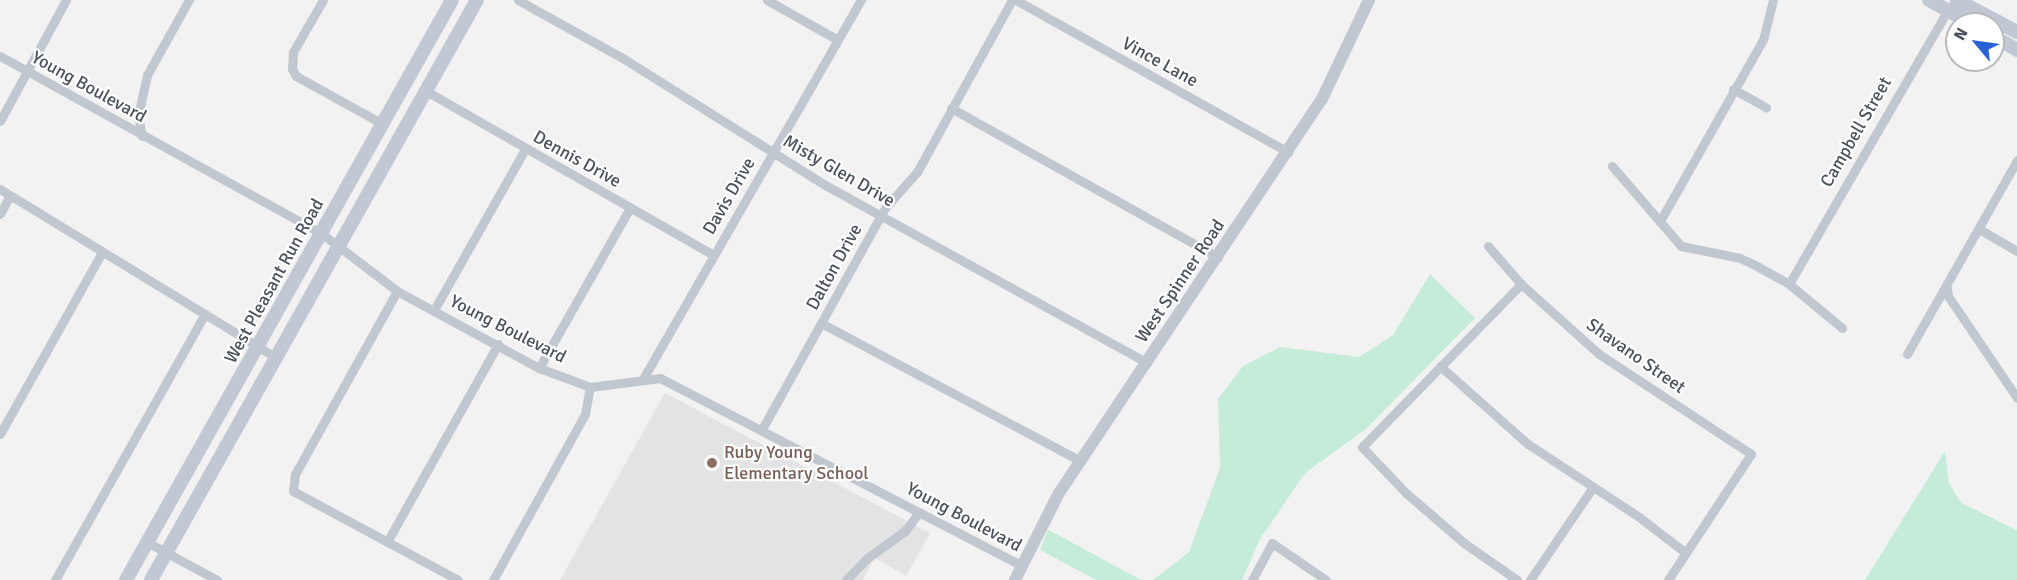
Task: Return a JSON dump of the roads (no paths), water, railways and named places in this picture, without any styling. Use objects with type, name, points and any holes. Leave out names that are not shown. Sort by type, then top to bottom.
[{"type":"main road","name":"West Pleasant Run Road","points":[[126,580],[452,0]]},
{"type":"main road","points":[[1929,0],[1953,3],[2017,32]]},
{"type":"main road","points":[[151,580],[339,247],[474,1]]},
{"type":"street","points":[[0,121],[66,0]]},
{"type":"street","points":[[142,136],[138,116],[147,75],[189,0]]},
{"type":"street","points":[[323,0],[293,52],[289,62],[292,69],[296,76],[383,124]]},
{"type":"street","name":"Misty Glen Drive","points":[[518,0],[621,57],[773,153],[1148,363]]},
{"type":"street","points":[[766,0],[838,40]]},
{"type":"street","name":"Davis Drive","points":[[644,377],[861,0]]},
{"type":"street","name":"Dalton Drive","points":[[762,429],[881,215],[917,172],[951,108],[1014,0]]},
{"type":"street","name":"Vince Lane","points":[[1014,0],[1288,152]]},
{"type":"street","name":"West Spinner Road","points":[[1016,580],[1080,461],[1288,152],[1338,71],[1369,0]]},
{"type":"street","points":[[1660,221],[1733,89],[1763,40],[1773,0]]},
{"type":"street","name":"Campbell Street","points":[[1789,284],[1953,3]]},
{"type":"street","name":"Young Boulevard","points":[[0,56],[321,234],[398,291],[539,368],[590,387],[644,377],[669,382],[1022,566]]},
{"type":"street","points":[[1733,89],[1766,107]]},
{"type":"street","name":"Dennis Drive","points":[[426,91],[713,255]]},
{"type":"street","points":[[951,108],[1218,257]]},
{"type":"street","points":[[434,310],[525,149]]},
{"type":"street","points":[[1907,354],[1947,288],[2017,160]]},
{"type":"street","points":[[1612,166],[1681,246],[1740,258],[1789,284],[1842,328]]},
{"type":"street","points":[[0,189],[277,358]]},
{"type":"street","points":[[0,214],[10,195]]},
{"type":"street","points":[[539,368],[630,207]]},
{"type":"street","points":[[1979,229],[2017,251]]},
{"type":"street","name":"Shavano Street","points":[[1488,246],[1521,284],[1599,354],[1750,454],[1686,553]]},
{"type":"street","points":[[0,434],[102,252]]},
{"type":"street","points":[[1517,580],[1464,543],[1405,492],[1362,447],[1521,284]]},
{"type":"street","points":[[1947,288],[1948,296],[2017,398]]},
{"type":"street","points":[[398,291],[292,482],[297,495],[458,580]]},
{"type":"street","points":[[56,580],[204,314]]},
{"type":"street","points":[[821,323],[1080,461]]},
{"type":"street","points":[[387,542],[498,344]]},
{"type":"street","points":[[1440,366],[1519,437],[1686,553],[1668,580]]},
{"type":"street","points":[[493,580],[585,414],[590,387]]},
{"type":"street","points":[[1530,580],[1593,488]]},
{"type":"street","points":[[846,580],[866,559],[906,530],[919,512]]},
{"type":"street","points":[[147,542],[217,580]]},
{"type":"street","points":[[1252,580],[1272,543],[1326,580]]},
{"type":"place","name":"Ruby Young Elementary School","points":[[712,463]]}]
